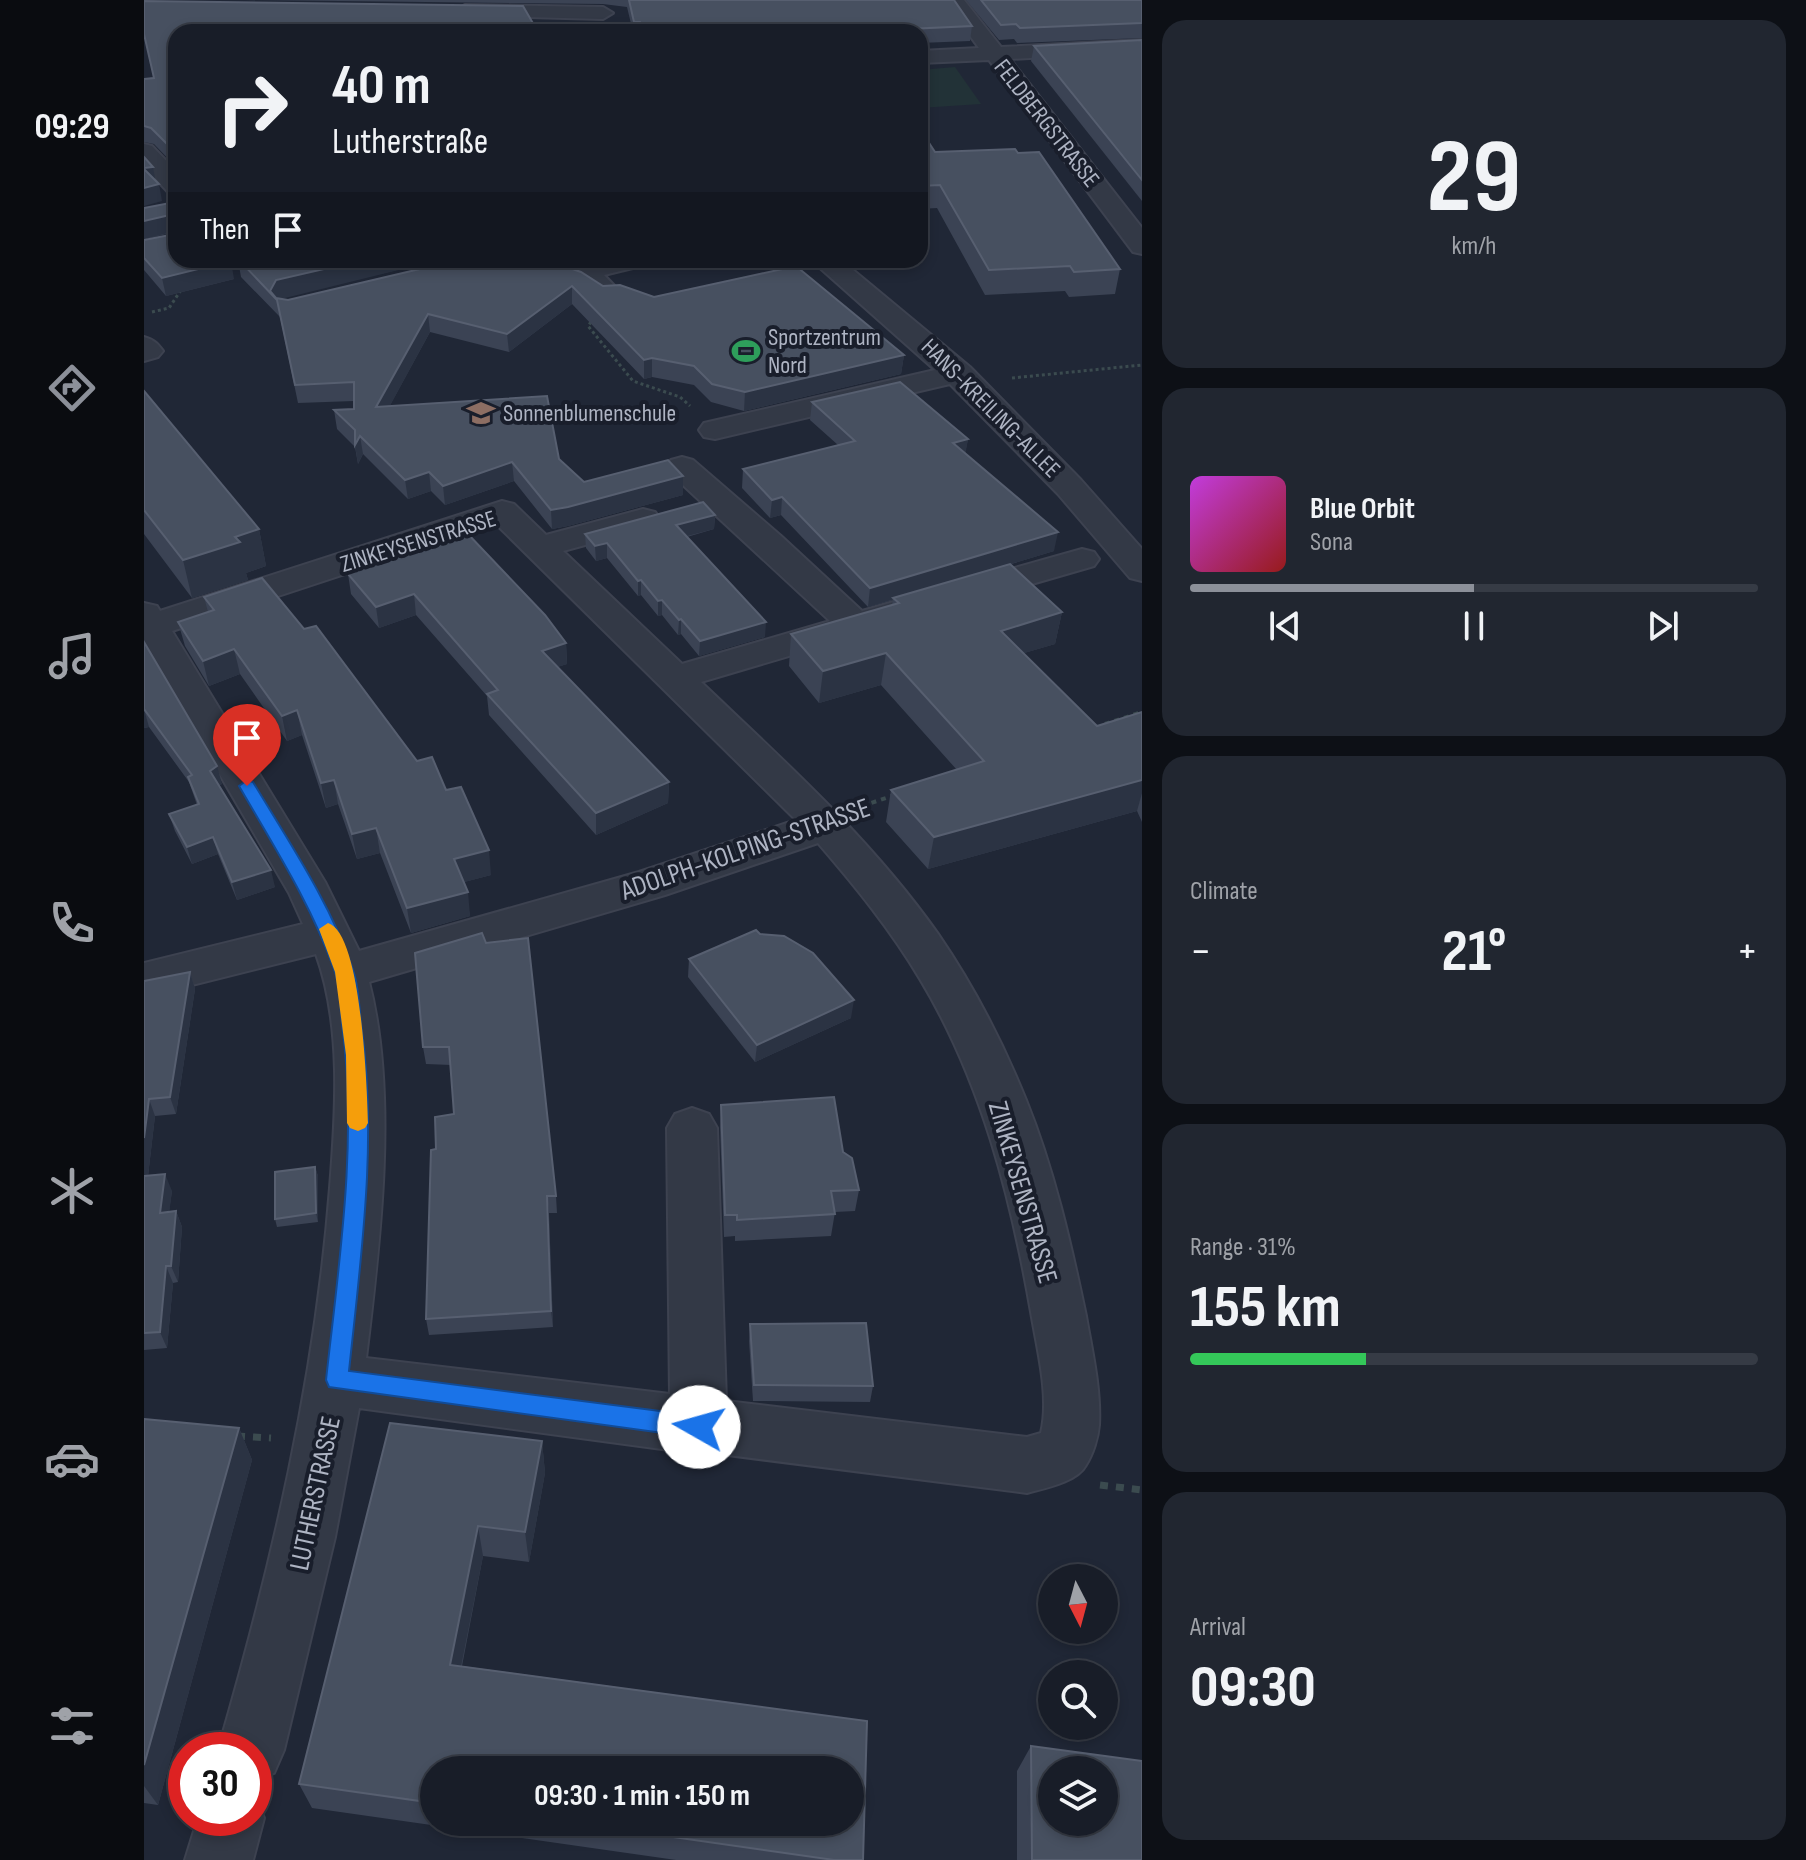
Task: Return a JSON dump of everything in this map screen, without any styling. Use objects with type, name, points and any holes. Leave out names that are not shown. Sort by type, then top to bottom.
[{"type":"street","name":"FELDBERGSTRASSE","points":[[954,0],[1142,246]]},
{"type":"street","points":[[446,10],[605,15]]},
{"type":"street","points":[[928,56],[1142,46]]},
{"type":"street","points":[[144,151],[168,177]]},
{"type":"street","points":[[601,268],[585,272],[609,295]]},
{"type":"street","name":"HANS-KREILING-ALLEE","points":[[834,268],[959,373],[1089,506],[1142,571]]},
{"type":"street","points":[[715,430],[959,373]]},
{"type":"street","points":[[682,467],[694,506],[855,625]]},
{"type":"street","points":[[540,547],[694,506]]},
{"type":"street","name":"ZINKEYSENSTRASSE","points":[[147,622],[502,511],[826,825],[874,880],[947,986],[982,1055],[1014,1132],[1041,1230],[1067,1369],[1073,1422],[1065,1447],[1049,1460],[1027,1465],[337,1380]]},
{"type":"street","points":[[674,678],[1082,559]]},
{"type":"street","name":"LUTHERSTRASSE","points":[[147,622],[310,893],[337,953],[356,1055],[358,1133],[354,1225],[337,1380],[307,1537],[256,1732]]},
{"type":"street","name":"ADOLPH-KOLPING-STRASSE","points":[[144,980],[337,953],[650,884],[826,825]]},
{"type":"street","points":[[692,1128],[699,1427]]},
{"type":"street","points":[[219,1860],[226,1836]]},
{"type":"path","points":[[221,278],[229,268]]},
{"type":"path","points":[[144,314],[169,308],[184,286]]},
{"type":"path","points":[[609,295],[588,326],[633,381],[680,397],[715,430]]},
{"type":"path","points":[[1013,378],[1142,365]]},
{"type":"path","points":[[1097,727],[1142,712]]},
{"type":"path","name":"ADOLPH-KOLPING-STRASSE","points":[[826,825],[856,808],[901,793]]},
{"type":"path","points":[[235,1436],[325,1442]]},
{"type":"shaded area","points":[[955,67],[981,104],[928,107],[928,69]]},
{"type":"building","points":[[629,0],[954,0],[972,26],[928,28],[928,24],[634,22]]},
{"type":"building","points":[[981,0],[1142,0],[1142,23],[1020,28],[1016,24],[1001,25]]},
{"type":"building","points":[[144,1],[523,6],[533,24],[168,24],[168,145],[151,128],[144,126],[144,79],[154,78],[144,34]]},
{"type":"building","points":[[1142,40],[1142,180],[1034,46]]},
{"type":"building","points":[[928,141],[935,152],[1015,149],[1018,153],[1039,152],[1120,269],[1074,272],[1070,266],[989,270],[940,185],[928,186]]},
{"type":"building","points":[[144,157],[153,167],[144,168]]},
{"type":"building","points":[[144,169],[159,184],[144,188]]},
{"type":"building","points":[[168,203],[168,215],[144,221],[144,208]]},
{"type":"building","points":[[168,235],[168,268],[203,268],[162,278],[144,258],[144,240]]},
{"type":"building","points":[[247,268],[328,268],[276,280],[270,291],[276,298],[288,300],[424,268],[570,268],[603,286],[620,285],[654,297],[798,268],[904,355],[745,392],[712,384],[694,366],[652,358],[644,360],[572,286],[507,334],[428,314],[376,407],[547,396],[559,459],[584,482],[668,460],[683,476],[551,510],[512,462],[443,486],[429,472],[405,480],[360,436],[355,445],[355,430],[334,410],[354,409],[354,382],[295,385],[277,300]]},
{"type":"building","points":[[900,382],[968,439],[953,443],[1058,532],[870,588],[782,497],[772,500],[743,469],[855,441],[812,402]]},
{"type":"building","points":[[144,391],[259,529],[235,537],[240,542],[183,560],[144,510]]},
{"type":"building","points":[[703,502],[715,515],[676,525],[766,622],[700,641],[662,600],[658,601],[641,580],[638,581],[607,543],[595,546],[585,534]]},
{"type":"building","points":[[467,533],[545,615],[566,643],[542,651],[669,782],[596,813],[487,694],[498,690],[414,594],[376,607],[348,574]]},
{"type":"building","points":[[1010,564],[1062,612],[1001,631],[1097,726],[1142,712],[1142,780],[934,837],[891,790],[984,761],[886,653],[823,671],[791,634],[899,603],[893,598]]},
{"type":"building","points":[[262,578],[304,629],[316,626],[417,761],[432,757],[446,790],[461,787],[489,850],[454,859],[468,892],[407,908],[376,828],[352,834],[334,780],[321,783],[297,710],[282,716],[234,649],[203,661],[178,622],[214,610],[204,597]]},
{"type":"building","points":[[144,642],[217,766],[210,771],[271,870],[232,882],[213,837],[187,847],[169,814],[199,804],[188,777],[192,775],[144,709]]},
{"type":"building","points":[[756,930],[760,934],[784,936],[813,953],[854,1000],[757,1045],[689,959]]},
{"type":"building","points":[[482,933],[486,943],[528,938],[556,1196],[547,1196],[551,1311],[426,1319],[431,1150],[436,1149],[435,1117],[454,1114],[449,1047],[423,1047],[415,953]]},
{"type":"building","points":[[190,972],[170,1097],[149,1099],[144,1138],[144,981]]},
{"type":"building","points":[[834,1097],[843,1152],[852,1158],[859,1190],[831,1191],[835,1214],[737,1220],[737,1215],[725,1215],[721,1105]]},
{"type":"building","points":[[315,1167],[316,1213],[275,1219],[275,1172]]},
{"type":"building","points":[[165,1174],[160,1213],[176,1211],[171,1266],[166,1266],[160,1332],[144,1333],[144,1176]]},
{"type":"building","points":[[866,1323],[873,1386],[754,1385],[750,1324]]},
{"type":"building","points":[[144,1419],[239,1428],[144,1765]]},
{"type":"building","points":[[390,1423],[542,1441],[525,1532],[478,1526],[450,1665],[867,1721],[864,1825],[864,1756],[420,1756],[420,1801],[299,1784]]},
{"type":"building","points":[[1031,1746],[1105,1756],[1038,1756],[1038,1836],[1118,1836],[1118,1758],[1142,1761],[1142,1860],[1032,1860]]},
{"type":"building","points":[[666,1836],[864,1836],[863,1860],[834,1860]]},
{"type":"slow traffic","points":[[328,929],[345,972],[356,1055],[358,1123]]},
{"type":"place","name":"Sportzentrum Nord","points":[[746,351]]},
{"type":"place","name":"Sonnenblumenschule","points":[[481,413]]},
{"type":"route","points":[[247,786],[310,893],[345,972],[356,1055],[358,1133],[354,1225],[337,1380],[699,1427]]}]
